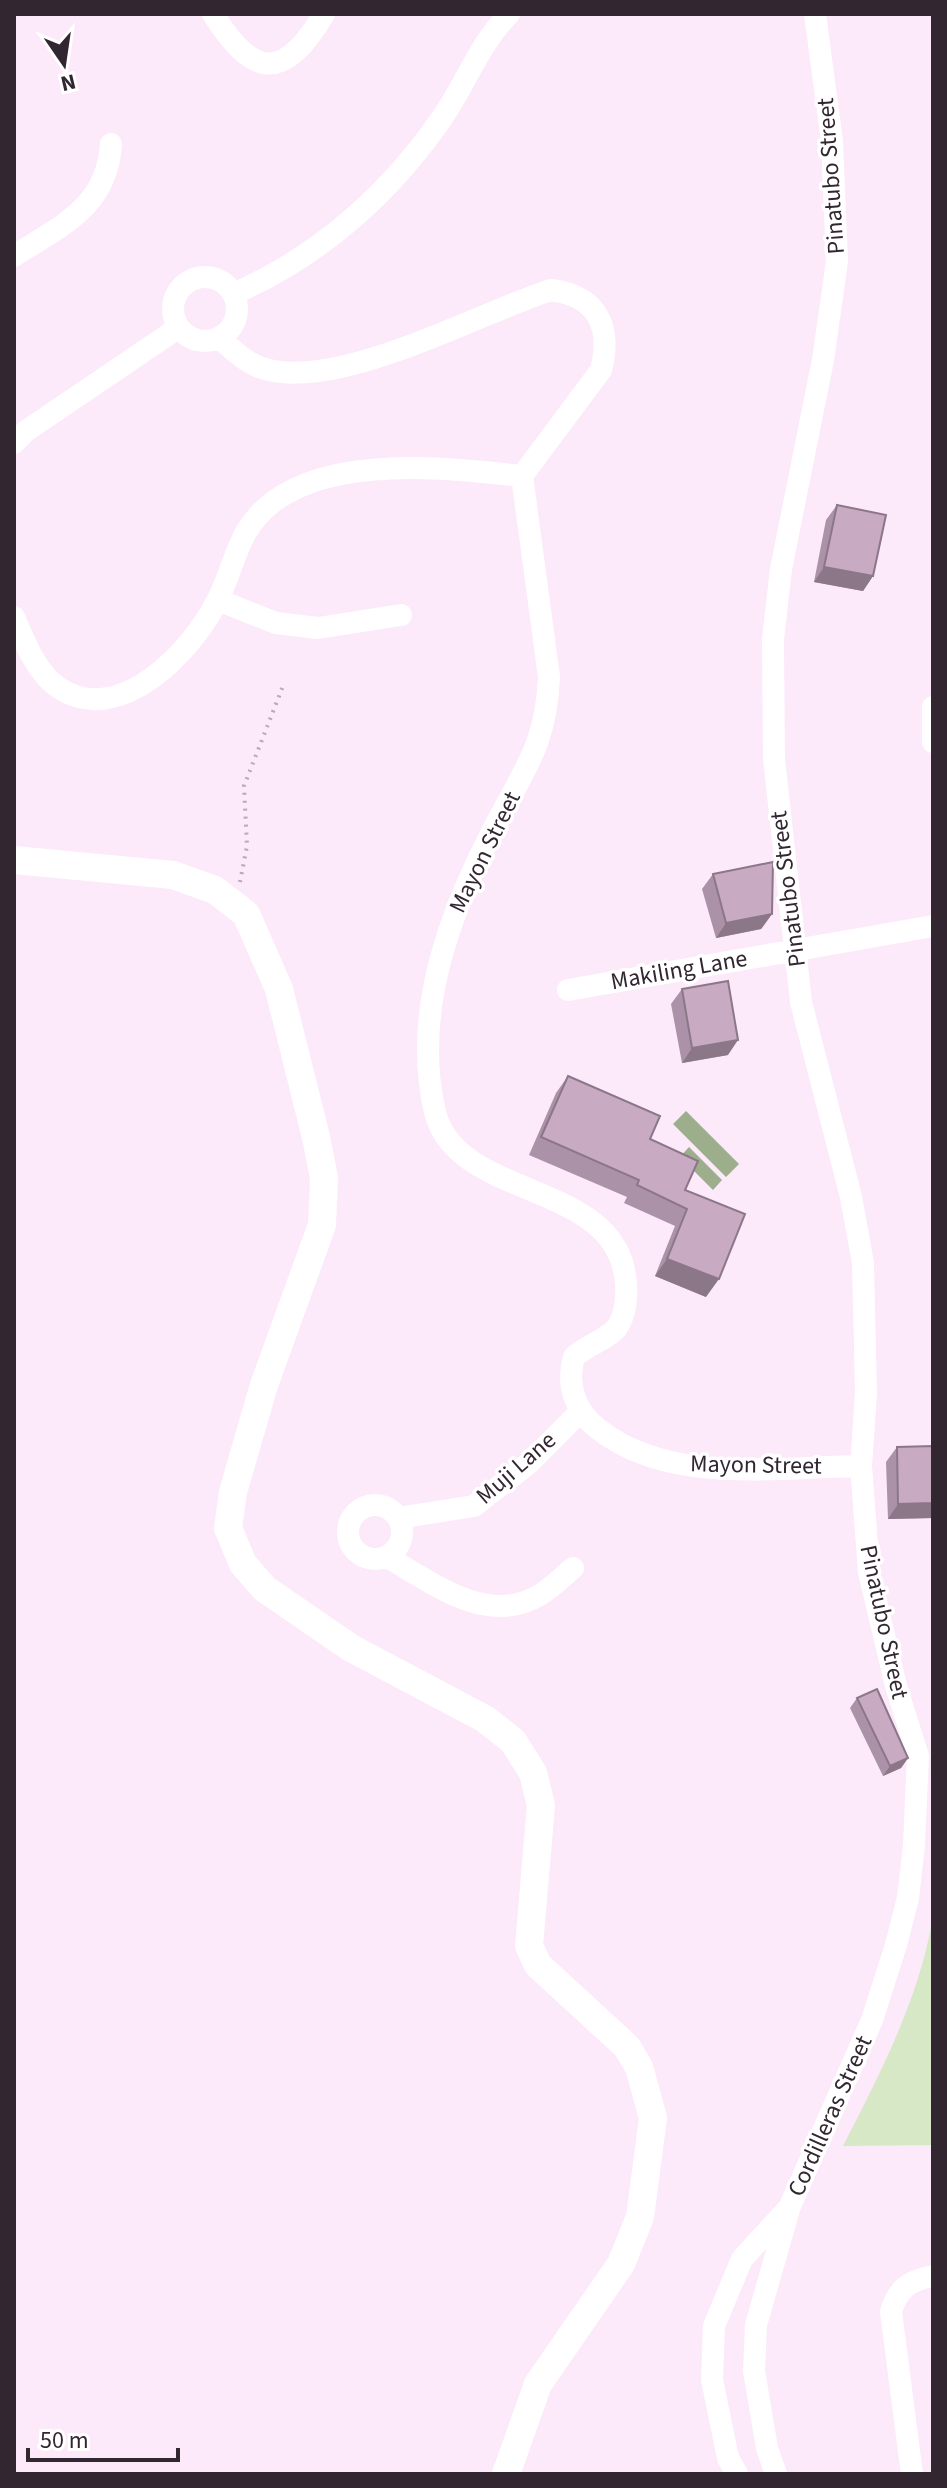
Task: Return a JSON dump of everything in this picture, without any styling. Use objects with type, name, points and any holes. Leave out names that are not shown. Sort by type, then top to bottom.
[{"type":"street","points":[[213,14],[238,51],[264,62],[294,56],[305,45],[324,14]]},
{"type":"street","points":[[233,294],[283,271],[320,247],[386,188],[447,111],[476,60],[509,14]]},
{"type":"street","name":"Pinatubo Street","points":[[815,14],[832,141],[837,261],[823,360],[781,569],[773,639],[774,759],[795,949],[809,1040],[851,1197],[863,1263],[866,1393],[861,1466],[869,1572],[896,1686],[925,1755]]},
{"type":"street","points":[[14,256],[76,216],[91,199],[109,172],[111,144]]},
{"type":"street","points":[[208,277],[218,279],[233,294],[237,314],[228,332],[220,338],[192,339],[178,328],[172,308],[174,298],[187,281],[208,277]]},
{"type":"street","points":[[14,617],[38,665],[57,687],[73,696],[96,700],[121,694],[147,681],[194,635],[218,600],[236,545],[273,502],[295,488],[344,474],[455,469],[522,476],[601,370],[606,350],[602,324],[593,308],[572,293],[551,290],[418,342],[347,365],[319,370],[272,371],[257,366],[220,338]]},
{"type":"street","points":[[14,443],[26,431],[178,328]]},
{"type":"street","name":"Mayon Street","points":[[522,476],[549,677],[548,709],[541,741],[474,868],[443,947],[429,1031],[429,1067],[435,1113],[442,1132],[462,1153],[510,1183],[586,1216],[606,1232],[620,1252],[626,1293],[621,1319],[608,1335],[585,1347],[574,1357],[570,1370],[580,1412],[611,1440],[639,1454],[684,1465],[861,1466]]},
{"type":"street","points":[[218,600],[276,623],[318,628],[401,615]]},
{"type":"street","points":[[933,707],[933,742]]},
{"type":"street","points":[[14,860],[173,875],[200,883],[246,914],[279,989],[324,1178],[322,1225],[264,1385],[233,1492],[228,1528],[243,1564],[265,1589],[351,1648],[485,1719],[513,1741],[533,1773],[541,1805],[529,1946],[538,1965],[627,2047],[639,2067],[653,2118],[640,2217],[625,2252],[538,2384],[506,2474]]},
{"type":"street","name":"Makiling Lane","points":[[568,990],[933,926]]},
{"type":"street","name":"Muji Lane","points":[[398,1518],[474,1506],[529,1463],[580,1412]]},
{"type":"street","points":[[387,1557],[400,1544],[402,1526],[398,1518],[383,1506],[373,1505],[356,1513],[348,1530],[349,1539],[359,1555],[368,1559],[387,1557],[471,1604],[517,1605],[536,1598],[573,1568]]},
{"type":"street","name":"Cordilleras Street","points":[[776,2474],[767,2448],[754,2371],[756,2325],[790,2206],[872,2020],[896,1945],[908,1898],[925,1755]]},
{"type":"street","points":[[737,2474],[728,2458],[712,2380],[714,2326],[742,2259],[790,2206]]},
{"type":"street","points":[[912,2474],[891,2312],[895,2296],[905,2286],[933,2276]]},
{"type":"path","points":[[231,902],[242,878],[247,846],[244,786],[283,686]]},
{"type":"shaded area","points":[[686,1111],[739,1164],[726,1177],[673,1124]]},
{"type":"shaded area","points":[[689,1147],[722,1180],[713,1190],[680,1157]]},
{"type":"shaded area","points":[[933,1917],[933,2145],[843,2146],[908,2006]]},
{"type":"building","points":[[837,505],[886,515],[873,576],[824,567]]},
{"type":"building","points":[[773,862],[772,914],[726,923],[713,874]]},
{"type":"building","points":[[728,981],[738,1040],[692,1048],[682,989]]},
{"type":"building","points":[[568,1076],[660,1116],[650,1139],[698,1161],[685,1190],[745,1214],[719,1279],[667,1259],[687,1209],[637,1185],[639,1180],[541,1137]]},
{"type":"building","points":[[933,1446],[933,1503],[898,1504],[897,1447]]},
{"type":"building","points":[[877,1689],[908,1758],[890,1766],[857,1698]]}]
